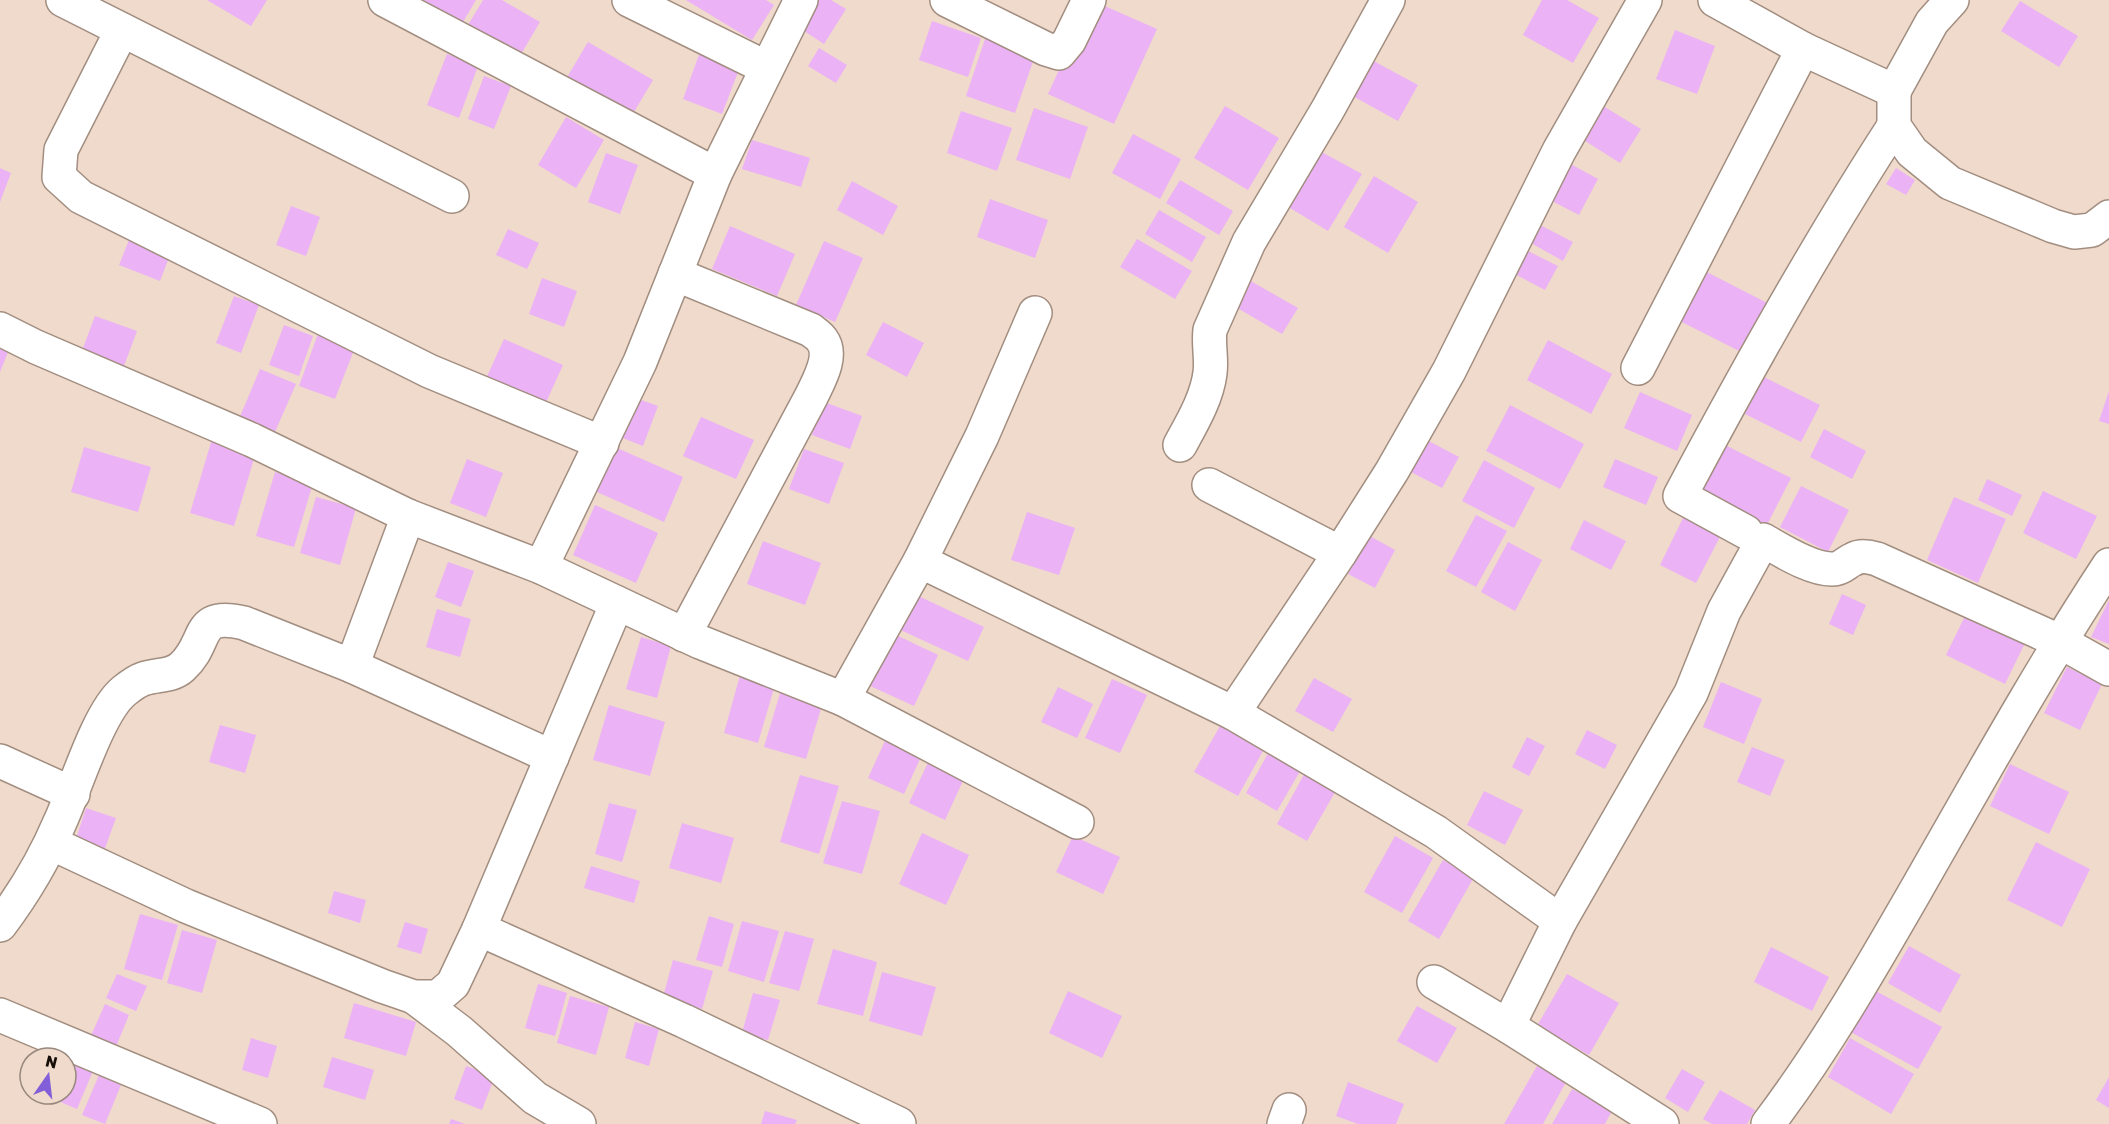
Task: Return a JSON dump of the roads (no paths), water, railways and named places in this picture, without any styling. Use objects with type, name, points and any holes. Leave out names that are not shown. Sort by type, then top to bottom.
[{"type":"street","points":[[63,0],[452,195]]},
{"type":"street","points":[[385,0],[715,174]]},
{"type":"street","points":[[629,0],[767,68]]},
{"type":"street","points":[[541,567],[640,362],[715,174],[801,0]]},
{"type":"street","points":[[947,0],[1046,49],[1059,53],[1069,41],[1089,0]]},
{"type":"street","points":[[1180,445],[1198,410],[1210,372],[1208,345],[1210,330],[1249,242],[1328,109],[1387,0]]},
{"type":"street","points":[[1233,713],[1392,471],[1449,371],[1559,151],[1645,0]]},
{"type":"street","points":[[1714,0],[1803,49],[1894,91]]},
{"type":"street","points":[[1746,532],[1680,496],[1725,411],[1840,209],[1894,126],[1894,91],[1932,22],[1952,0]]},
{"type":"street","points":[[122,30],[61,150],[58,166],[59,177],[69,188],[81,197],[162,239],[429,371],[602,443]]},
{"type":"street","points":[[1638,368],[1803,49]]},
{"type":"street","points":[[1894,126],[1912,152],[1950,183],[2053,226],[2074,232],[2092,230],[2109,217]]},
{"type":"street","points":[[675,274],[811,330],[823,341],[826,352],[825,364],[811,397],[684,635]]},
{"type":"street","points":[[843,699],[920,561],[982,436],[1035,313]]},
{"type":"street","points":[[0,329],[36,347],[252,440],[408,516],[541,567],[684,635],[843,699],[1077,822]]},
{"type":"street","points":[[1209,485],[1340,553]]},
{"type":"street","points":[[352,666],[408,516]]},
{"type":"street","points":[[1508,1026],[1560,921],[1691,693],[1724,611],[1763,540],[1822,568],[1835,569],[1865,556],[1877,559],[2059,641],[2109,669]]},
{"type":"street","points":[[920,561],[1233,713],[1436,832],[1560,921]]},
{"type":"street","points":[[1768,1124],[1802,1078],[1858,990],[2059,641],[2109,565]]},
{"type":"street","points":[[414,997],[438,997],[453,984],[617,603]]},
{"type":"street","points":[[0,925],[28,886],[51,843],[94,739],[117,699],[123,691],[144,679],[170,674],[183,667],[205,629],[214,621],[228,619],[244,623],[352,666],[552,757]]},
{"type":"street","points":[[0,761],[72,794]]},
{"type":"street","points":[[51,843],[186,906],[414,997],[459,1031],[535,1098],[579,1124]]},
{"type":"street","points":[[479,928],[899,1124]]},
{"type":"street","points":[[1434,982],[1662,1124]]},
{"type":"street","points":[[0,1015],[260,1124]]}]
